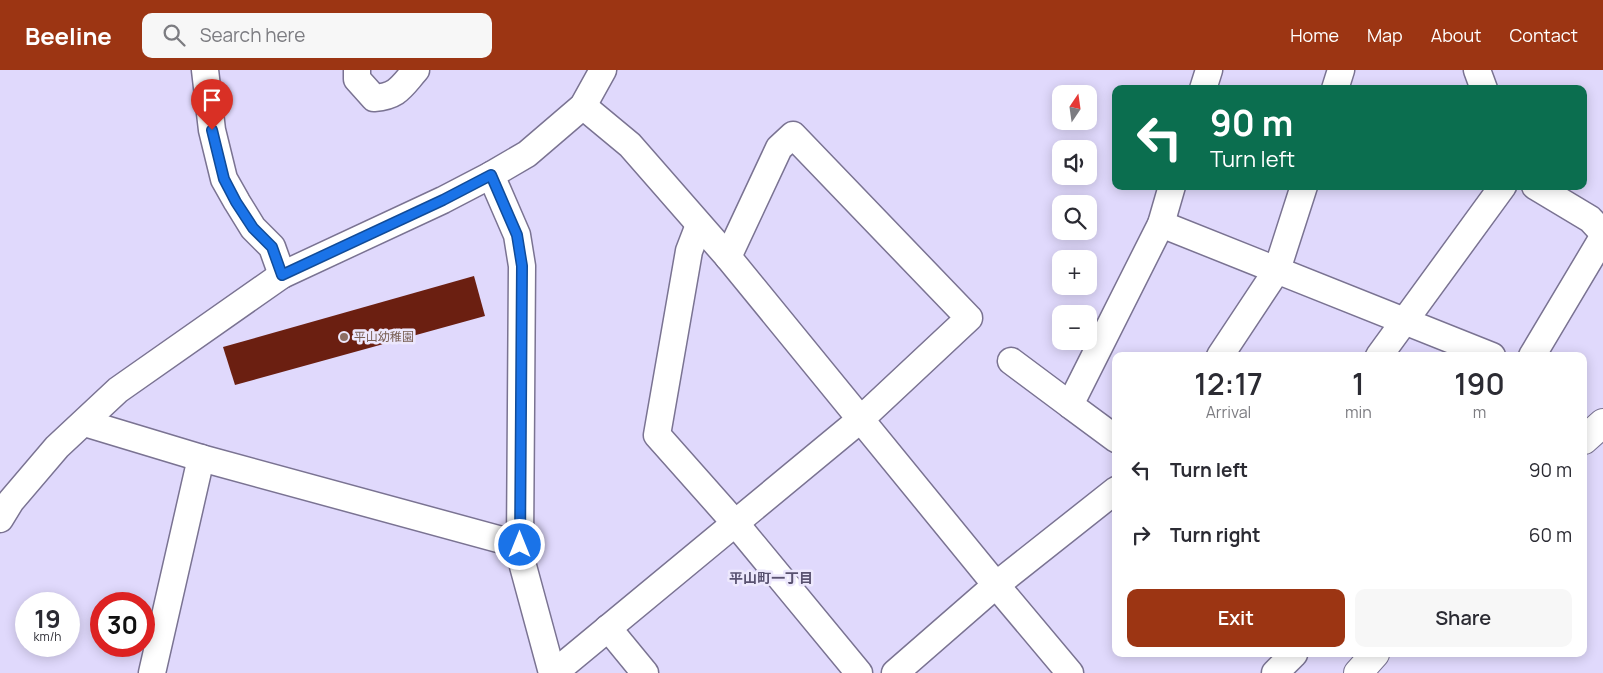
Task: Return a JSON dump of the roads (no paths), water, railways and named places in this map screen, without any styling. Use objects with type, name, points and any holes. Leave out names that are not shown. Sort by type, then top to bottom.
[{"type":"street","points":[[205,70],[212,130],[224,179],[253,228],[272,247],[282,275]]},
{"type":"street","points":[[358,70],[358,78],[374,98],[386,97],[396,93],[416,70]]},
{"type":"street","points":[[0,519],[11,501],[57,447],[85,423],[118,390],[282,275],[443,200],[527,154],[583,106],[603,70]]},
{"type":"street","points":[[1204,85],[1209,70]]},
{"type":"street","points":[[1336,85],[1341,70]]},
{"type":"street","points":[[1478,70],[1483,85]]},
{"type":"street","points":[[583,106],[630,145],[728,257],[1070,673]]},
{"type":"street","points":[[491,175],[517,235],[522,266],[520,545],[523,566],[553,673],[861,419],[969,318],[793,134],[779,148],[728,257]]},
{"type":"street","points":[[1070,405],[1161,224],[1171,190]]},
{"type":"street","points":[[1223,352],[1277,270],[1303,190]]},
{"type":"street","points":[[1382,352],[1500,190]]},
{"type":"street","points":[[1542,190],[1590,219],[1603,233]]},
{"type":"street","points":[[1161,224],[1482,352]]},
{"type":"street","points":[[699,225],[689,251],[657,435],[736,524],[859,673]]},
{"type":"street","points":[[1534,352],[1603,237]]},
{"type":"street","points":[[1011,361],[1112,436]]},
{"type":"street","points":[[85,423],[202,458],[520,545]]},
{"type":"street","points":[[1587,437],[1603,423]]},
{"type":"street","points":[[152,673],[202,458]]},
{"type":"street","points":[[895,673],[996,585],[1112,493]]},
{"type":"street","points":[[608,628],[645,673]]},
{"type":"street","points":[[1276,673],[1291,657]]},
{"type":"place","name":"平山幼稚園","points":[[344,337]]},
{"type":"district","name":"平山町一丁目","points":[[771,578]]}]
